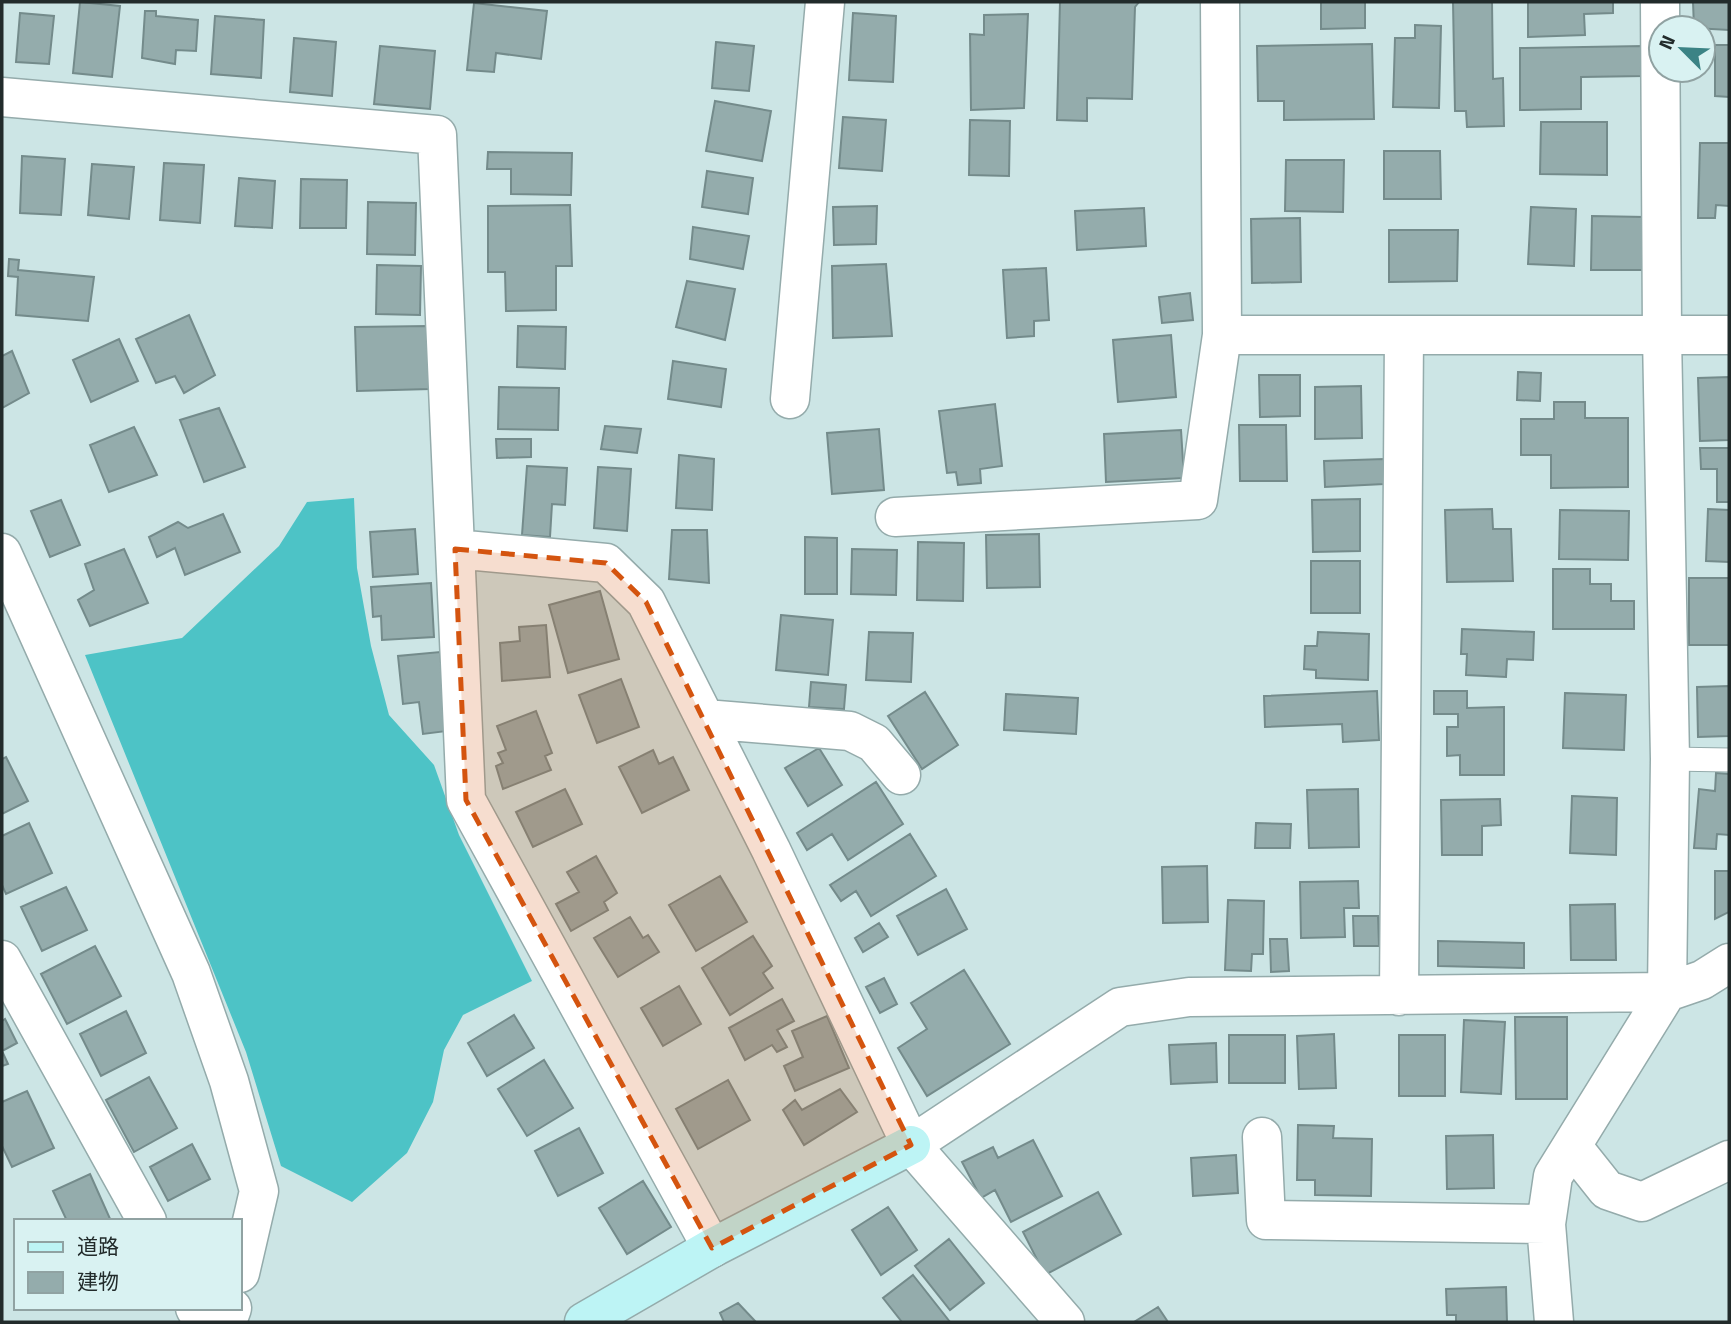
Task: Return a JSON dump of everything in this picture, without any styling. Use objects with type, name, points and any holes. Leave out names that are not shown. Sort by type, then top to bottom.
[{"type":"street","points":[[790,399],[825,2]]},
{"type":"street","points":[[895,517],[1198,500],[1222,335],[1220,2]]},
{"type":"street","points":[[1554,1322],[1546,1224],[1553,1176],[1667,992],[1670,759],[1661,335],[1660,2]]},
{"type":"street","points":[[2,97],[437,135],[466,800],[712,1248]]},
{"type":"street","points":[[1222,335],[1729,335]]},
{"type":"street","points":[[1399,996],[1404,335]]},
{"type":"street","points":[[455,550],[606,563],[646,602],[911,1145],[1065,1322]]},
{"type":"street","points":[[2,553],[191,973],[229,1081],[259,1191],[242,1264]]},
{"type":"street","points":[[705,719],[850,731],[874,743],[901,775]]},
{"type":"street","points":[[2,960],[146,1219]]},
{"type":"street","points":[[590,1321],[712,1248],[911,1145],[1120,1007],[1189,997],[1667,992],[1702,980],[1729,963]]},
{"type":"street","points":[[1262,1137],[1266,1220],[1546,1224]]},
{"type":"street","points":[[1572,1146],[1607,1191],[1642,1202],[1729,1160]]},
{"type":"lane","points":[[1670,759],[1729,760]]},
{"type":"highlighted area","points":[[455,549],[606,563],[646,602],[911,1145],[712,1248],[466,800]]},
{"type":"shaded area","points":[[354,498],[357,568],[371,646],[389,715],[434,765],[459,835],[532,981],[463,1015],[444,1050],[433,1102],[407,1153],[352,1202],[281,1166],[246,1052],[85,655],[182,638],[279,546],[307,502]]},
{"type":"building","points":[[80,2],[120,6],[112,77],[73,73]]},
{"type":"building","points":[[1060,2],[1139,2],[1135,7],[1132,99],[1087,98],[1087,121],[1057,120]]},
{"type":"building","points":[[1321,2],[1365,2],[1365,28],[1321,29]]},
{"type":"building","points":[[1453,2],[1492,2],[1493,79],[1503,78],[1504,126],[1467,127],[1466,111],[1455,111]]},
{"type":"building","points":[[1528,2],[1613,2],[1613,13],[1584,14],[1585,35],[1528,37]]},
{"type":"building","points":[[1693,2],[1729,2],[1729,30],[1717,29],[1717,14],[1693,14]]},
{"type":"building","points":[[474,3],[547,11],[541,59],[496,53],[494,72],[467,70]]},
{"type":"building","points":[[145,11],[156,11],[156,16],[198,20],[196,51],[176,50],[175,64],[142,58]]},
{"type":"building","points":[[20,13],[54,16],[49,64],[16,62]]},
{"type":"building","points":[[853,13],[896,16],[893,82],[849,80]]},
{"type":"building","points":[[1028,14],[1024,108],[971,110],[970,34],[984,35],[984,15]]},
{"type":"building","points":[[215,16],[264,20],[261,78],[211,74]]},
{"type":"building","points":[[1415,25],[1441,26],[1439,108],[1393,107],[1395,38],[1415,38]]},
{"type":"building","points":[[294,38],[336,42],[332,96],[290,92]]},
{"type":"building","points":[[716,42],[754,46],[749,91],[712,88]]},
{"type":"building","points":[[1372,44],[1374,119],[1284,120],[1284,101],[1258,101],[1257,46]]},
{"type":"building","points":[[1717,45],[1729,45],[1729,97],[1715,96]]},
{"type":"building","points":[[380,46],[435,51],[430,109],[374,104]]},
{"type":"building","points":[[1643,46],[1644,76],[1581,77],[1581,109],[1520,110],[1520,48]]},
{"type":"building","points":[[715,101],[771,111],[762,161],[706,151]]},
{"type":"building","points":[[843,117],[886,120],[882,171],[839,168]]},
{"type":"building","points":[[970,120],[1010,121],[1009,176],[969,175]]},
{"type":"building","points":[[1541,122],[1607,122],[1607,175],[1540,174]]},
{"type":"building","points":[[1700,143],[1729,143],[1729,206],[1716,205],[1715,218],[1698,218]]},
{"type":"building","points":[[1384,151],[1440,151],[1441,199],[1384,199]]},
{"type":"building","points":[[488,152],[572,153],[571,195],[511,194],[511,169],[487,169]]},
{"type":"building","points":[[22,156],[65,159],[61,215],[20,213]]},
{"type":"building","points":[[1286,160],[1344,160],[1343,212],[1285,211]]},
{"type":"building","points":[[164,163],[204,165],[200,223],[160,220]]},
{"type":"building","points":[[92,164],[134,167],[129,219],[88,215]]},
{"type":"building","points":[[707,171],[753,178],[748,214],[702,207]]},
{"type":"building","points":[[239,178],[275,181],[272,228],[235,226]]},
{"type":"building","points":[[301,179],[347,180],[346,228],[300,228]]},
{"type":"building","points":[[368,202],[416,203],[415,255],[367,254]]},
{"type":"building","points":[[570,205],[572,266],[556,266],[556,310],[506,311],[505,272],[488,272],[488,206]]},
{"type":"building","points":[[877,206],[876,244],[834,245],[833,207]]},
{"type":"building","points":[[1531,207],[1576,209],[1574,266],[1528,264]]},
{"type":"building","points":[[1144,208],[1146,246],[1077,250],[1075,211]]},
{"type":"building","points":[[1592,216],[1645,217],[1645,270],[1591,270]]},
{"type":"building","points":[[1300,218],[1301,282],[1252,283],[1251,219]]},
{"type":"building","points":[[693,227],[749,236],[743,269],[690,259]]},
{"type":"building","points":[[1389,230],[1458,230],[1457,281],[1389,282]]},
{"type":"building","points":[[9,259],[19,260],[18,270],[94,277],[88,321],[16,315],[18,277],[8,276]]},
{"type":"building","points":[[886,264],[892,336],[833,338],[832,266]]},
{"type":"building","points":[[377,265],[421,266],[420,315],[376,314]]},
{"type":"building","points":[[1046,268],[1049,320],[1034,321],[1034,336],[1007,338],[1003,270]]},
{"type":"building","points":[[687,281],[735,289],[725,340],[676,327]]},
{"type":"building","points":[[1190,293],[1193,320],[1162,323],[1159,297]]},
{"type":"building","points":[[189,315],[215,375],[184,393],[175,376],[156,383],[136,339]]},
{"type":"building","points":[[428,326],[430,389],[357,391],[355,327]]},
{"type":"building","points":[[518,326],[566,327],[565,369],[517,367]]},
{"type":"building","points":[[1171,335],[1176,397],[1118,402],[1113,340]]},
{"type":"building","points":[[119,339],[138,381],[91,402],[73,360]]},
{"type":"building","points":[[12,351],[29,393],[2,408],[2,356]]},
{"type":"building","points":[[673,361],[726,369],[721,407],[668,399]]},
{"type":"building","points":[[1518,372],[1541,373],[1540,401],[1517,400]]},
{"type":"building","points":[[1259,375],[1300,375],[1300,416],[1260,417]]},
{"type":"building","points":[[1729,377],[1729,440],[1700,441],[1698,378]]},
{"type":"building","points":[[1361,386],[1362,438],[1315,439],[1315,387]]},
{"type":"building","points":[[499,387],[559,388],[558,430],[498,429]]},
{"type":"building","points":[[1554,402],[1585,402],[1585,418],[1628,418],[1628,487],[1551,488],[1551,455],[1521,455],[1521,419],[1554,419]]},
{"type":"building","points":[[995,404],[1002,466],[980,469],[981,483],[958,485],[956,472],[947,473],[939,411]]},
{"type":"building","points":[[219,408],[245,467],[204,482],[180,420]]},
{"type":"building","points":[[1239,425],[1286,425],[1287,481],[1240,481]]},
{"type":"building","points":[[605,426],[641,429],[637,453],[601,449]]},
{"type":"building","points":[[134,427],[157,475],[109,492],[90,445]]},
{"type":"building","points":[[879,429],[884,490],[832,494],[827,433]]},
{"type":"building","points":[[1181,430],[1184,478],[1106,482],[1104,434]]},
{"type":"building","points":[[496,439],[531,439],[531,457],[497,458]]},
{"type":"building","points":[[1700,448],[1729,448],[1729,502],[1717,502],[1717,469],[1701,469]]},
{"type":"building","points":[[679,455],[714,459],[712,510],[676,508]]},
{"type":"building","points":[[1384,459],[1384,484],[1325,487],[1324,461]]},
{"type":"building","points":[[527,466],[567,468],[565,505],[552,504],[550,537],[522,535]]},
{"type":"building","points":[[598,467],[631,469],[627,531],[594,528]]},
{"type":"building","points":[[1360,499],[1360,551],[1313,552],[1312,500]]},
{"type":"building","points":[[61,500],[80,545],[50,557],[31,511]]},
{"type":"building","points":[[1492,509],[1493,529],[1511,529],[1513,581],[1447,582],[1445,510]]},
{"type":"building","points":[[1708,509],[1729,510],[1729,562],[1706,561]]},
{"type":"building","points":[[1560,510],[1629,511],[1628,560],[1559,559]]},
{"type":"building","points":[[223,514],[240,552],[185,575],[175,548],[157,557],[149,537],[178,522],[188,528]]},
{"type":"building","points":[[415,529],[418,574],[373,577],[370,532]]},
{"type":"building","points":[[672,530],[707,530],[709,583],[669,579]]},
{"type":"building","points":[[1039,534],[1040,587],[987,588],[986,535]]},
{"type":"building","points":[[805,537],[837,538],[837,594],[805,594]]},
{"type":"building","points":[[918,542],[964,543],[963,601],[917,600]]},
{"type":"building","points":[[124,549],[148,603],[90,626],[78,600],[94,590],[85,564]]},
{"type":"building","points":[[852,549],[897,550],[896,595],[851,594]]},
{"type":"building","points":[[1311,561],[1360,561],[1360,613],[1311,613]]},
{"type":"building","points":[[1553,569],[1590,569],[1590,584],[1611,584],[1611,601],[1634,601],[1634,629],[1553,629]]},
{"type":"building","points":[[1689,578],[1729,578],[1729,645],[1689,645]]},
{"type":"building","points":[[431,583],[434,637],[382,640],[381,616],[373,617],[371,587]]},
{"type":"building","points":[[600,591],[619,659],[568,673],[549,605]]},
{"type":"building","points":[[781,615],[833,620],[828,675],[776,670]]},
{"type":"building","points":[[546,625],[550,677],[502,681],[500,643],[520,641],[519,627]]},
{"type":"building","points":[[1462,629],[1534,632],[1533,660],[1507,659],[1506,677],[1466,675],[1467,654],[1461,654]]},
{"type":"building","points":[[869,632],[913,633],[911,682],[866,680]]},
{"type":"building","points":[[1318,632],[1369,634],[1368,680],[1316,678],[1316,670],[1304,669],[1305,646],[1317,646]]},
{"type":"building","points":[[440,652],[447,731],[423,734],[419,702],[403,704],[398,656]]},
{"type":"building","points":[[621,679],[639,727],[597,743],[579,695]]},
{"type":"building","points":[[811,682],[846,685],[844,709],[809,707]]},
{"type":"building","points":[[1729,686],[1729,736],[1698,737],[1697,687]]},
{"type":"building","points":[[1377,691],[1379,740],[1343,742],[1342,724],[1265,727],[1264,696]]},
{"type":"building","points":[[1434,691],[1467,691],[1467,708],[1504,707],[1504,775],[1460,775],[1460,755],[1447,756],[1447,727],[1458,727],[1458,714],[1434,714]]},
{"type":"building","points":[[925,692],[958,745],[922,769],[888,716]]},
{"type":"building","points":[[1565,693],[1626,695],[1624,750],[1563,748]]},
{"type":"building","points":[[1006,694],[1078,698],[1076,734],[1004,730]]},
{"type":"building","points":[[536,711],[552,753],[545,756],[551,770],[503,789],[496,766],[503,763],[498,753],[506,750],[497,726]]},
{"type":"building","points":[[819,748],[842,785],[808,806],[785,768]]},
{"type":"building","points":[[653,750],[659,764],[673,757],[689,790],[642,813],[619,767]]},
{"type":"building","points":[[6,757],[28,801],[2,814],[2,759]]},
{"type":"building","points":[[1716,773],[1729,774],[1729,835],[1717,834],[1716,849],[1694,848],[1699,789],[1715,791]]},
{"type":"building","points":[[876,782],[903,824],[848,860],[832,834],[807,850],[797,833]]},
{"type":"building","points":[[565,789],[582,824],[533,847],[516,812]]},
{"type":"building","points":[[1358,789],[1359,847],[1309,848],[1307,790]]},
{"type":"building","points":[[1572,796],[1617,798],[1616,855],[1570,853]]},
{"type":"building","points":[[1500,799],[1501,825],[1482,826],[1482,855],[1442,855],[1441,800]]},
{"type":"building","points":[[29,823],[52,873],[6,894],[2,885],[2,836]]},
{"type":"building","points":[[1256,823],[1291,824],[1290,848],[1255,848]]},
{"type":"building","points":[[910,834],[936,876],[871,916],[856,891],[841,901],[830,885]]},
{"type":"building","points":[[596,856],[617,893],[604,902],[608,910],[571,931],[556,904],[579,892],[567,872]]},
{"type":"building","points":[[1207,866],[1208,922],[1163,923],[1162,867]]},
{"type":"building","points":[[1715,871],[1729,871],[1729,912],[1715,919]]},
{"type":"building","points":[[720,876],[747,922],[696,951],[669,905]]},
{"type":"building","points":[[1358,881],[1359,908],[1344,908],[1345,937],[1301,938],[1300,882]]},
{"type":"building","points":[[66,887],[87,930],[42,951],[21,907]]},
{"type":"building","points":[[946,889],[967,929],[918,955],[897,916]]},
{"type":"building","points":[[1228,900],[1264,901],[1263,954],[1252,954],[1251,971],[1225,970]]},
{"type":"building","points":[[1615,904],[1616,960],[1571,960],[1570,905]]},
{"type":"building","points":[[1353,916],[1378,916],[1379,946],[1354,946]]},
{"type":"building","points":[[630,917],[643,938],[648,935],[659,952],[618,977],[594,938]]},
{"type":"building","points":[[879,923],[888,937],[863,952],[855,938]]},
{"type":"building","points":[[753,936],[772,966],[763,973],[773,988],[730,1015],[702,968]]},
{"type":"building","points":[[1270,939],[1287,939],[1289,971],[1271,972]]},
{"type":"building","points":[[1438,941],[1524,943],[1524,968],[1438,966]]},
{"type":"building","points":[[95,946],[121,996],[67,1024],[41,974]]},
{"type":"building","points":[[964,970],[1010,1044],[927,1096],[898,1048],[927,1029],[911,1003]]},
{"type":"building","points":[[884,978],[897,1004],[880,1013],[866,987]]},
{"type":"building","points":[[679,986],[701,1024],[663,1046],[641,1008]]},
{"type":"building","points":[[782,999],[794,1021],[777,1030],[787,1047],[777,1052],[772,1045],[745,1060],[729,1028]]},
{"type":"building","points":[[126,1011],[146,1053],[101,1076],[80,1034]]},
{"type":"building","points":[[514,1015],[534,1048],[487,1076],[468,1043]]},
{"type":"building","points":[[827,1016],[849,1068],[795,1091],[784,1066],[803,1057],[792,1031]]},
{"type":"building","points":[[1515,1017],[1567,1017],[1567,1099],[1516,1099]]},
{"type":"building","points":[[5,1019],[17,1043],[2,1051],[2,1021]]},
{"type":"building","points":[[1464,1020],[1505,1022],[1501,1094],[1461,1092]]},
{"type":"building","points":[[1334,1034],[1336,1088],[1299,1089],[1297,1036]]},
{"type":"building","points":[[1229,1035],[1285,1035],[1285,1083],[1229,1083]]},
{"type":"building","points":[[1399,1035],[1445,1035],[1445,1096],[1399,1096]]},
{"type":"building","points":[[1216,1043],[1217,1082],[1171,1084],[1169,1045]]},
{"type":"building","points":[[2,1051],[8,1064],[2,1066]]},
{"type":"building","points":[[544,1060],[573,1108],[527,1136],[498,1089]]},
{"type":"building","points":[[149,1077],[177,1128],[134,1152],[106,1100]]},
{"type":"building","points":[[728,1080],[750,1120],[698,1149],[676,1109]]},
{"type":"building","points":[[840,1089],[857,1112],[804,1145],[783,1110],[795,1100],[802,1110]]},
{"type":"building","points":[[27,1091],[54,1148],[12,1167],[2,1146],[2,1102]]},
{"type":"building","points":[[1298,1125],[1334,1126],[1333,1138],[1372,1139],[1371,1196],[1315,1195],[1315,1180],[1297,1180]]},
{"type":"building","points":[[579,1128],[603,1173],[558,1196],[535,1151]]},
{"type":"building","points":[[1493,1135],[1494,1188],[1447,1189],[1446,1136]]},
{"type":"building","points":[[1033,1140],[1062,1196],[1011,1222],[995,1190],[981,1198],[962,1162],[993,1147],[998,1158]]},
{"type":"building","points":[[192,1144],[210,1179],[168,1201],[150,1167]]},
{"type":"building","points":[[1236,1155],[1238,1193],[1193,1196],[1191,1158]]},
{"type":"building","points":[[90,1174],[110,1219],[66,1219],[53,1191]]},
{"type":"building","points":[[643,1181],[671,1227],[627,1254],[599,1208]]},
{"type":"building","points":[[1098,1192],[1121,1234],[1045,1275],[1023,1232]]},
{"type":"building","points":[[888,1207],[917,1250],[881,1275],[852,1230]]},
{"type":"building","points":[[949,1239],[984,1283],[950,1310],[915,1266]]},
{"type":"building","points":[[913,1275],[950,1322],[902,1322],[883,1298]]},
{"type":"building","points":[[1506,1287],[1507,1322],[1456,1322],[1456,1315],[1447,1315],[1446,1289]]},
{"type":"building","points":[[738,1303],[756,1322],[724,1322],[720,1313]]},
{"type":"building","points":[[1158,1307],[1168,1322],[1134,1322]]}]
